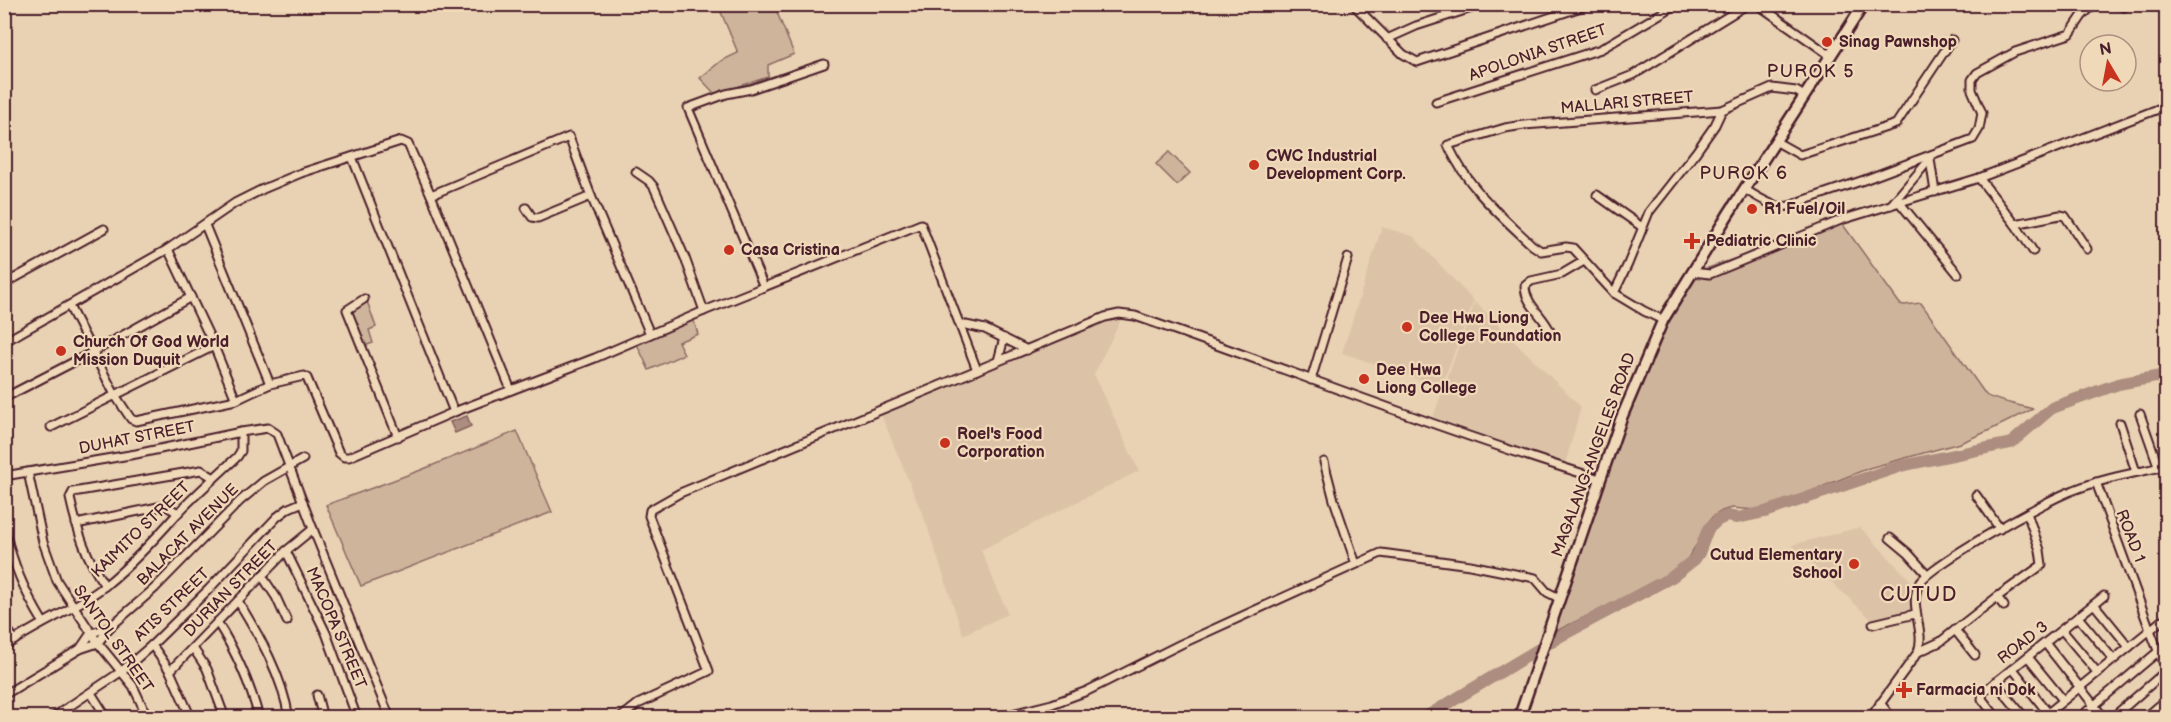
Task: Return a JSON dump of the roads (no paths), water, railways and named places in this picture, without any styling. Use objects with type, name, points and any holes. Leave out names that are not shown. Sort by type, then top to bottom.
[{"type":"main road","name":"MAGALANG-ANGELES ROAD","points":[[1519,717],[1624,411],[1663,320],[1744,189],[1864,4]]},
{"type":"street","points":[[1387,39],[1416,26],[1484,4]]},
{"type":"street","points":[[1356,5],[1387,39],[1413,61],[1421,62],[1590,4]]},
{"type":"street","name":"APOLONIA STREET","points":[[1436,102],[1601,49],[1677,4]]},
{"type":"street","points":[[1595,90],[1633,75],[1748,4]]},
{"type":"street","points":[[1757,4],[1831,56]]},
{"type":"street","points":[[1744,189],[1775,206],[1790,207],[1931,157],[1973,139],[1979,129],[1982,113],[1972,90],[1972,80],[1977,73],[2015,52],[2070,34],[2082,16],[2094,4]]},
{"type":"street","points":[[2115,4],[2124,7]]},
{"type":"street","points":[[1775,141],[1800,155],[1896,124],[1952,40]]},
{"type":"street","points":[[764,287],[688,108],[824,64]]},
{"type":"street","name":"MALLARI STREET","points":[[1584,261],[1571,247],[1541,251],[1532,245],[1473,187],[1458,167],[1448,145],[1505,128],[1524,125],[1722,110],[1772,88],[1796,91],[1804,96]]},
{"type":"street","points":[[1692,272],[1710,274],[1841,220],[1979,178],[2166,106]]},
{"type":"street","points":[[1614,293],[1650,209],[1696,152],[1722,110]]},
{"type":"street","points":[[431,195],[569,137],[591,196],[650,334]]},
{"type":"street","points":[[4,342],[168,249],[235,203],[301,173],[404,141],[408,144],[431,195],[511,390]]},
{"type":"street","points":[[352,157],[454,412]]},
{"type":"street","points":[[1931,157],[1935,192]]},
{"type":"street","points":[[1891,205],[1931,157]]},
{"type":"street","points":[[636,172],[654,187],[685,258],[704,311]]},
{"type":"street","points":[[1979,178],[2033,251]]},
{"type":"street","points":[[1597,195],[1642,227]]},
{"type":"street","points":[[526,208],[532,217],[538,218],[591,196]]},
{"type":"street","points":[[1900,203],[1958,274]]},
{"type":"street","points":[[2015,224],[2065,216],[2087,249]]},
{"type":"street","points":[[69,306],[128,417],[136,421],[236,400],[270,384],[299,376],[307,378],[339,453],[344,457],[349,457],[454,412],[595,358],[704,311],[921,224],[977,370]]},
{"type":"street","points":[[205,225],[270,384]]},
{"type":"street","points":[[4,284],[104,229]]},
{"type":"street","points":[[168,249],[192,297],[236,400]]},
{"type":"street","points":[[1311,380],[1348,258]]},
{"type":"street","points":[[1550,331],[1543,317],[1528,301],[1525,286],[1528,282],[1562,274],[1584,261],[1614,293],[1663,320]]},
{"type":"street","points":[[4,398],[192,297]]},
{"type":"street","points":[[364,298],[347,310],[398,437]]},
{"type":"street","points":[[620,717],[638,704],[709,671],[649,516],[650,510],[680,493],[1105,316],[1119,314],[1135,316],[1256,358],[1311,380],[1600,479]]},
{"type":"street","points":[[961,324],[985,329],[1027,350]]},
{"type":"street","points":[[998,361],[1004,338]]},
{"type":"street","points":[[51,427],[214,346]]},
{"type":"street","points":[[1870,717],[1918,652],[1920,642],[1915,614],[1918,585],[1928,574],[1961,551],[2061,495],[2096,482],[2164,467],[2140,414]]},
{"type":"street","points":[[2120,423],[2136,472]]},
{"type":"street","name":"DUHAT STREET","points":[[4,476],[268,429],[274,430],[277,434],[288,466]]},
{"type":"street","name":"KAIMITO STREET","points":[[4,647],[105,586],[143,551],[241,451],[241,432]]},
{"type":"street","name":"BALACAT AVENUE","points":[[98,643],[109,628],[155,588],[240,501],[264,481],[303,459]]},
{"type":"street","points":[[1324,462],[1334,500],[1356,564]]},
{"type":"street","points":[[288,466],[390,717]]},
{"type":"street","points":[[105,586],[91,565],[76,524],[70,498],[73,492],[201,470],[214,478]]},
{"type":"street","name":"SANTOL STREET","points":[[28,472],[48,559],[57,581],[98,643],[133,686],[148,717]]},
{"type":"street","name":"ROAD 1","points":[[2096,482],[2150,630],[2166,665]]},
{"type":"street","points":[[1976,495],[2000,529]]},
{"type":"street","name":"ATIS STREET","points":[[52,717],[122,671],[209,589],[277,518],[289,508],[303,502]]},
{"type":"street","points":[[76,524],[163,506],[178,513]]},
{"type":"street","points":[[1918,652],[1940,642],[2042,565],[2040,549],[2027,513]]},
{"type":"street","points":[[4,528],[14,567],[43,622]]},
{"type":"street","name":"DURIAN STREET","points":[[170,670],[286,551],[313,530]]},
{"type":"street","points":[[1890,538],[1928,574]]},
{"type":"street","name":"MACOPA STREET","points":[[286,551],[326,633],[357,717]]},
{"type":"street","points":[[996,717],[1052,704],[1087,691],[1181,644],[1356,564],[1383,554],[1470,565],[1535,578],[1544,589],[1559,598]]},
{"type":"street","points":[[262,576],[276,597],[287,621]]},
{"type":"street","name":"ROAD 3","points":[[1996,717],[1982,696],[1985,690],[2104,596]]},
{"type":"street","points":[[1997,597],[2004,606]]},
{"type":"street","points":[[238,601],[260,637],[277,673],[289,717]]},
{"type":"street","points":[[2094,604],[2129,647]]},
{"type":"street","points":[[1873,624],[1915,614]]},
{"type":"street","points":[[2078,617],[2113,659]]},
{"type":"street","points":[[2013,669],[2045,715],[2166,617]]},
{"type":"street","points":[[217,622],[234,649],[259,717]]},
{"type":"street","points":[[4,625],[15,640]]},
{"type":"street","name":"BALACAT AVENUE","points":[[91,633],[109,628]]},
{"type":"street","points":[[1955,630],[1975,655]]},
{"type":"street","points":[[2061,630],[2097,672]]},
{"type":"street","points":[[80,649],[91,633]]},
{"type":"street","points":[[4,695],[80,649],[98,643]]},
{"type":"street","points":[[2045,643],[2104,717]]},
{"type":"street","points":[[152,645],[170,670],[191,717]]},
{"type":"street","points":[[2079,717],[2166,645]]},
{"type":"street","points":[[193,648],[207,669],[225,717]]},
{"type":"street","points":[[2028,657],[2063,700]]},
{"type":"street","points":[[2112,717],[2166,672]]},
{"type":"street","points":[[1995,682],[2025,717]]},
{"type":"street","points":[[91,693],[107,717]]},
{"type":"street","points":[[317,695],[323,717]]},
{"type":"street","points":[[2145,717],[2166,700]]},
{"type":"street","points":[[1880,703],[1892,717]]},
{"type":"waterway","points":[[1424,718],[1559,637],[1672,577],[1695,559],[1708,529],[1718,520],[1727,516],[1737,518],[1765,512],[1901,466],[2011,443],[2052,408],[2118,384],[2166,375]]},
{"type":"place","name":"Sinag Pawnshop","points":[[1827,42]]},
{"type":"place","name":"CWC Industrial Development Corp.","points":[[1254,165]]},
{"type":"place","name":"R1 Fuel/Oil","points":[[1752,209]]},
{"type":"place","name":"Pediatric Clinic","points":[[1692,241]]},
{"type":"place","name":"Casa Cristina","points":[[729,250]]},
{"type":"place","name":"Dee Hwa Liong College Foundation","points":[[1407,327]]},
{"type":"place","name":"Church Of God World Mission Duquit","points":[[61,351]]},
{"type":"place","name":"Dee Hwa Liong College","points":[[1364,379]]},
{"type":"place","name":"Roel's Food Corporation","points":[[945,443]]},
{"type":"place","name":"Cutud Elementary School","points":[[1854,564]]},
{"type":"place","name":"Farmacia ni Dok","points":[[1904,690]]},
{"type":"district","name":"PUROK 5","points":[[1811,71]]},
{"type":"district","name":"PUROK 6","points":[[1744,173]]},
{"type":"district","name":"CUTUD","points":[[1919,595]]}]
